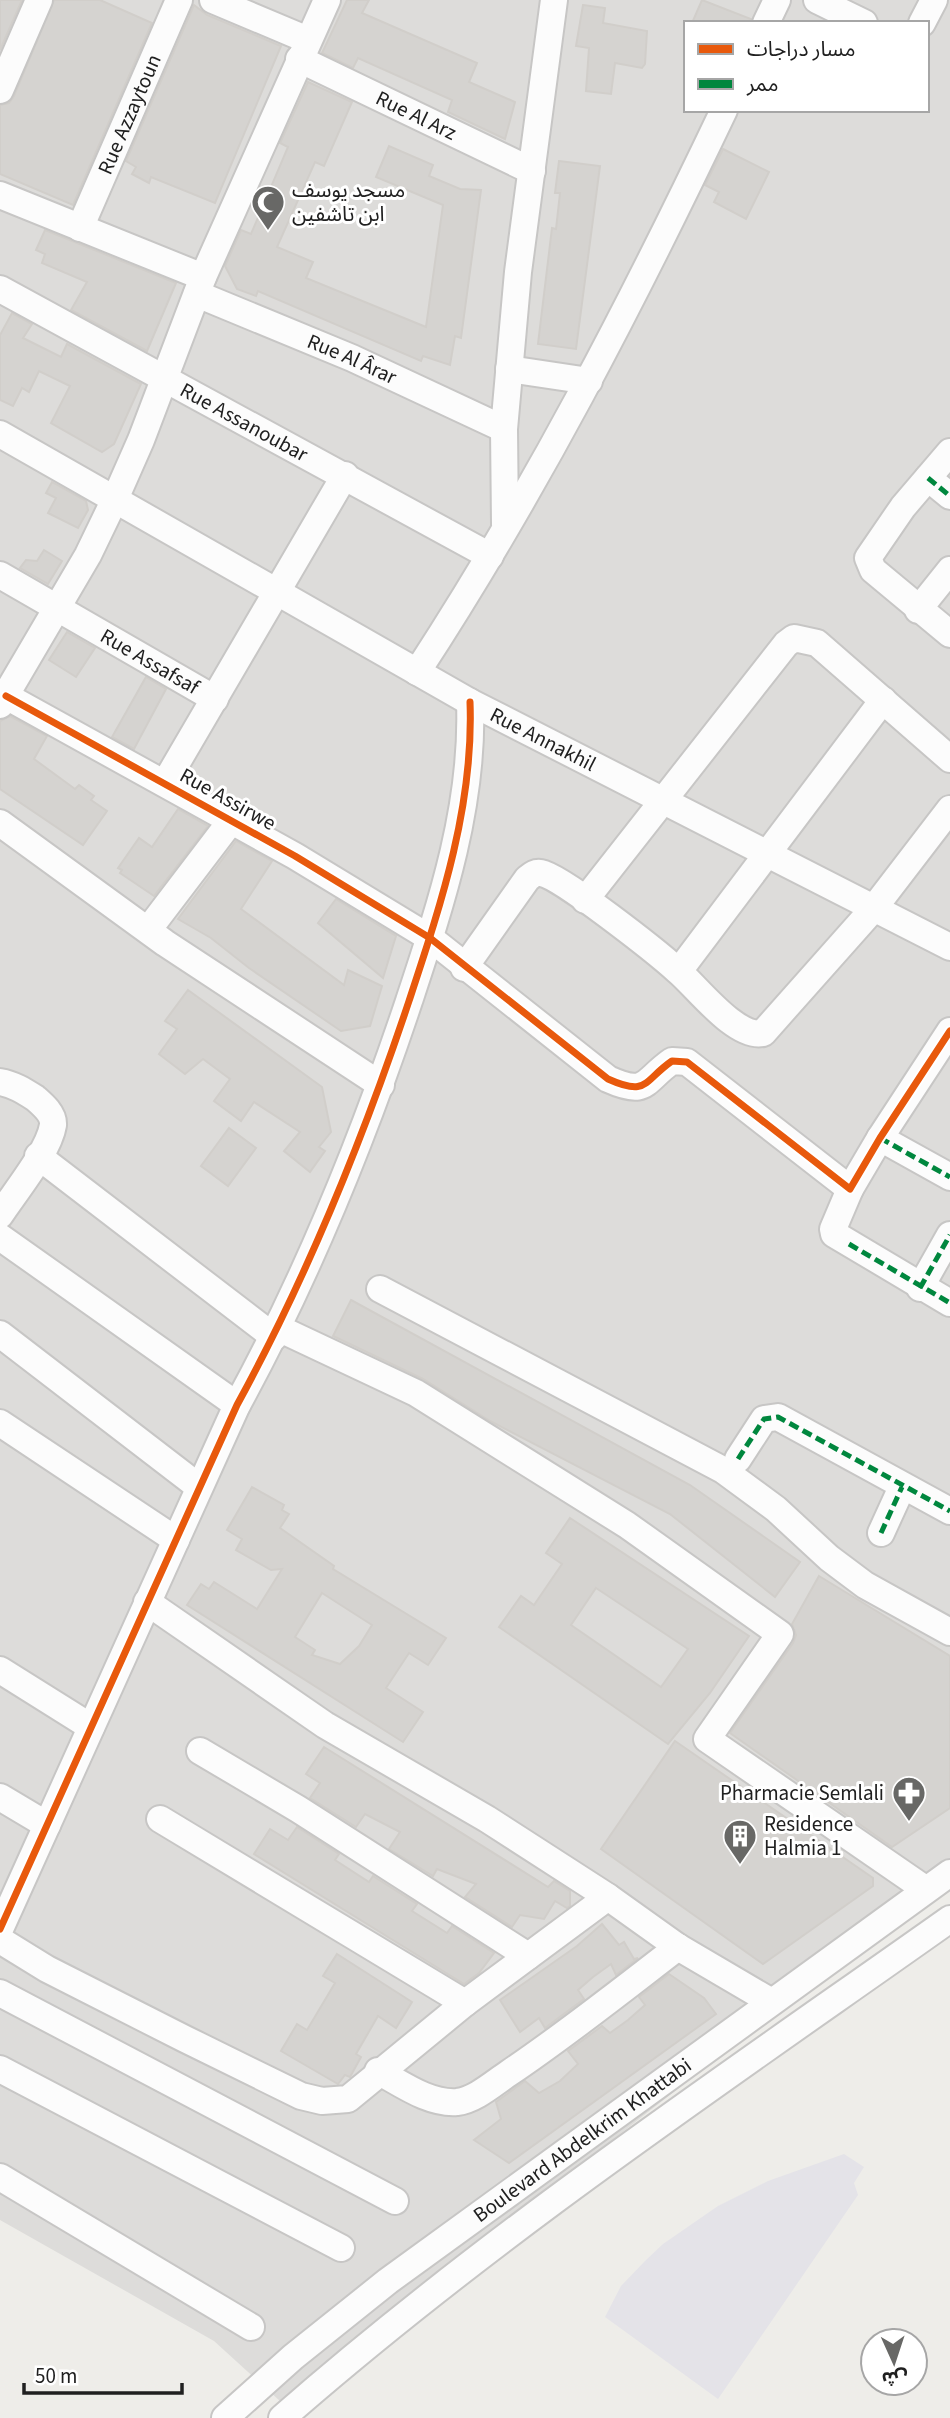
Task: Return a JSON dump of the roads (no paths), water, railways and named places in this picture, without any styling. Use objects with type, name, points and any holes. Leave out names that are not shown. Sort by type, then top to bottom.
[{"type":"street","points":[[0,90],[39,0]]},
{"type":"street","name":"Rue Azzaytoun","points":[[80,228],[179,0]]},
{"type":"street","name":"Rue Al Arz","points":[[213,0],[532,171]]},
{"type":"street","points":[[3,701],[88,555],[115,499],[166,377],[200,285],[327,0]]},
{"type":"street","points":[[505,526],[504,429],[509,369],[554,0]]},
{"type":"street","points":[[767,21],[777,0]]},
{"type":"street","points":[[817,0],[860,21]]},
{"type":"street","points":[[923,21],[934,0]]},
{"type":"street","points":[[417,671],[490,556],[589,381],[723,112]]},
{"type":"street","name":"Rue Al Ârar","points":[[0,195],[80,228],[504,429]]},
{"type":"street","name":"Rue Assanoubar","points":[[0,289],[166,377],[490,556]]},
{"type":"street","points":[[509,369],[589,381]]},
{"type":"street","name":"Rue Annakhil","points":[[0,434],[470,702],[950,947]]},
{"type":"street","points":[[950,452],[890,524],[869,558],[873,570],[950,634]]},
{"type":"street","points":[[215,699],[345,475]]},
{"type":"street","points":[[928,478],[950,496]]},
{"type":"street","points":[[918,610],[950,570]]},
{"type":"street","name":"Rue Assafsaf","points":[[0,575],[215,699],[165,783]]},
{"type":"street","points":[[585,900],[786,644],[794,638],[817,642],[950,759]]},
{"type":"street","points":[[679,971],[883,699]]},
{"type":"street","name":"Rue Assirwe","points":[[3,701],[165,783],[430,938],[464,968],[608,1079],[626,1087],[641,1086],[656,1078],[672,1061],[687,1062],[850,1189]]},
{"type":"street","points":[[0,1929],[237,1405],[276,1332],[381,1085],[430,938],[465,800],[472,749],[470,702]]},
{"type":"street","points":[[464,968],[533,874],[545,873],[679,971],[723,1014],[747,1032],[763,1033],[874,908],[950,809]]},
{"type":"street","points":[[148,930],[231,821]]},
{"type":"street","points":[[0,823],[148,930],[381,1085]]},
{"type":"street","points":[[950,1031],[880,1138],[850,1189],[832,1229],[834,1234],[919,1288],[950,1303]]},
{"type":"street","points":[[0,1082],[23,1090],[50,1114],[53,1125],[38,1156],[0,1215]]},
{"type":"street","points":[[880,1138],[950,1177]]},
{"type":"street","points":[[38,1156],[276,1332],[416,1393],[627,1525],[780,1634],[707,1739],[925,1889]]},
{"type":"street","points":[[919,1288],[950,1235]]},
{"type":"street","points":[[0,1237],[237,1405]]},
{"type":"street","points":[[380,1289],[723,1470],[776,1509],[829,1558],[865,1585],[950,1632]]},
{"type":"street","points":[[0,1334],[199,1488]]},
{"type":"street","points":[[738,1458],[764,1419],[778,1417],[950,1511]]},
{"type":"street","points":[[0,1423],[176,1541]]},
{"type":"street","points":[[881,1532],[902,1487]]},
{"type":"street","points":[[147,1602],[325,1725],[487,1819],[608,1897],[678,1947],[771,2001]]},
{"type":"street","points":[[0,1670],[91,1727]]},
{"type":"street","points":[[200,1751],[298,1809],[528,1955]]},
{"type":"street","points":[[0,1797],[47,1825]]},
{"type":"street","points":[[160,1819],[464,2003]]},
{"type":"street","name":"Boulevard Abdelkrim Khattabi","points":[[225,2418],[293,2357],[388,2281],[950,1872]]},
{"type":"street","points":[[0,1940],[47,1969],[301,2096],[322,2101],[348,2099],[378,2071],[464,2003],[608,1897]]},
{"type":"street","name":"Boulevard Abdelkrim Khattabi","points":[[282,2418],[448,2282],[653,2129],[950,1919]]},
{"type":"street","points":[[378,2071],[425,2096],[445,2102],[461,2102],[480,2093],[545,2049],[678,1947]]},
{"type":"street","points":[[0,1993],[395,2201]]},
{"type":"street","points":[[653,2129],[640,2130],[632,2120],[632,2114],[688,2061]]},
{"type":"street","points":[[0,2069],[341,2248]]},
{"type":"street","points":[[0,2177],[251,2327]]},
{"type":"place","name":"مسجد يوسف ابن تاشفين","points":[[268,232]]},
{"type":"place","name":"Pharmacie Semlali","points":[[909,1823]]},
{"type":"place","name":"Residence Halmia 1","points":[[740,1866]]}]
